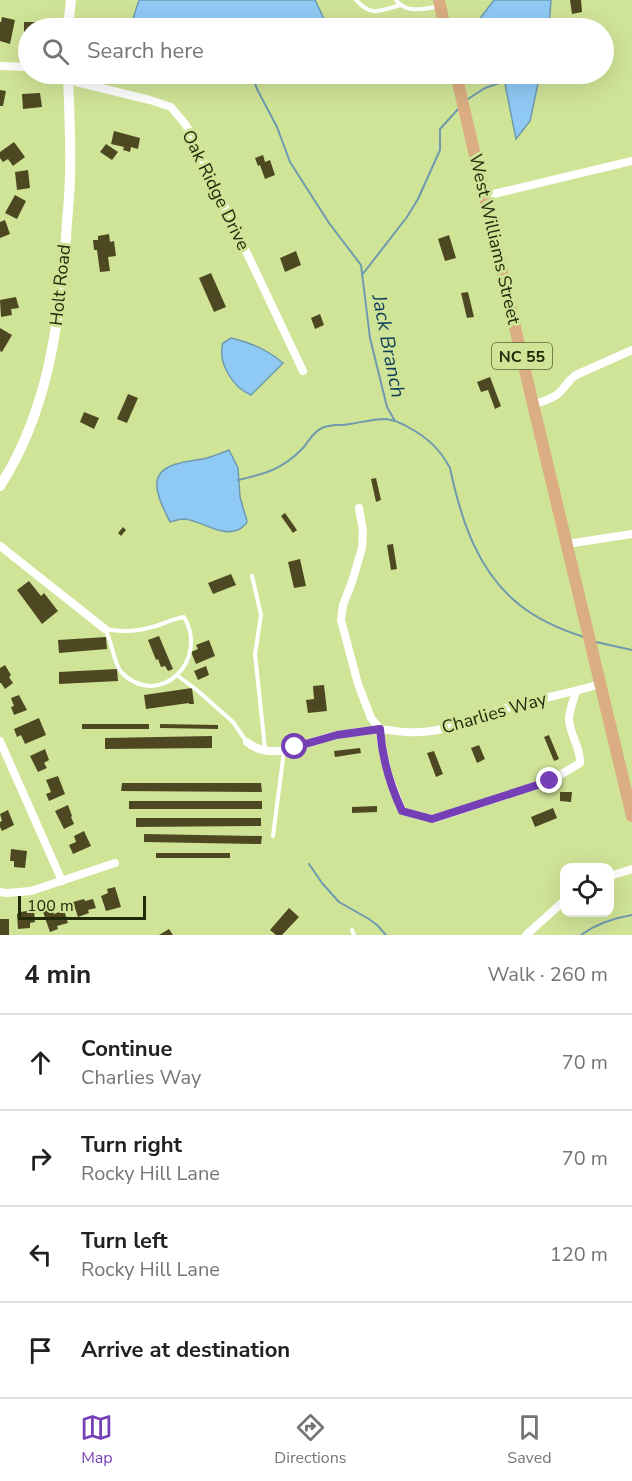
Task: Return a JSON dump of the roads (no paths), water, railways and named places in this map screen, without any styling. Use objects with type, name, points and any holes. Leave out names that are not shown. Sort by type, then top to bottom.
[{"type":"main road","points":[[439,3],[443,18]]},
{"type":"main road","name":"West Williams Street","points":[[458,84],[567,544]]},
{"type":"main road","name":"NC 55","points":[[567,544],[632,816]]},
{"type":"street","points":[[69,18],[71,0]]},
{"type":"street","points":[[0,66],[18,67]]},
{"type":"street","name":"Holt Road","points":[[0,486],[19,454],[27,434],[43,390],[53,344],[61,285],[70,175],[68,84]]},
{"type":"street","name":"Oak Ridge Drive","points":[[93,84],[171,107],[186,125],[303,371]]},
{"type":"street","points":[[485,196],[632,161]]},
{"type":"street","points":[[534,404],[557,394],[570,378],[632,350]]},
{"type":"street","points":[[359,507],[363,531],[362,548],[343,605],[341,620],[358,684],[371,718],[380,729],[388,774],[402,811],[432,819],[550,781],[580,763],[580,756],[569,723],[569,714],[576,692]]},
{"type":"street","points":[[567,544],[632,534]]},
{"type":"street","points":[[0,546],[105,629]]},
{"type":"street","name":"Charlies Way","points":[[247,742],[253,747],[284,751],[337,735],[380,729],[405,732],[447,728],[502,709],[576,692],[600,684]]},
{"type":"street","points":[[0,741],[62,881]]},
{"type":"street","points":[[0,892],[31,891],[115,863]]},
{"type":"street","points":[[614,874],[632,869]]},
{"type":"street","points":[[526,935],[560,905]]},
{"type":"lane","points":[[356,0],[366,10],[377,12],[399,5],[416,10],[439,3]]},
{"type":"lane","points":[[396,0],[399,5]]},
{"type":"lane","points":[[252,576],[261,615],[255,654],[266,750]]},
{"type":"lane","points":[[184,617],[188,623],[191,644],[187,663],[178,676],[147,687],[135,682],[120,671],[105,629],[117,632],[132,631],[184,617]]},
{"type":"lane","points":[[178,676],[228,718],[247,742]]},
{"type":"lane","points":[[273,837],[284,751]]},
{"type":"lane","points":[[352,930],[354,935]]},
{"type":"water","points":[[139,0],[315,0],[324,18],[133,18]]},
{"type":"water","points":[[494,0],[551,0],[550,18],[481,17]]},
{"type":"water","points":[[505,84],[538,84],[530,121],[516,139]]},
{"type":"water","points":[[231,338],[258,348],[283,363],[251,395],[238,387],[224,366],[223,343]]},
{"type":"water","points":[[229,450],[238,468],[240,497],[246,524],[239,530],[231,532],[217,530],[184,519],[170,522],[157,491],[160,474],[171,466],[207,458]]},
{"type":"waterway","name":"Jack Branch","points":[[255,84],[277,127],[290,162],[329,223],[361,265],[370,338],[387,407],[395,421]]},
{"type":"waterway","points":[[468,99],[496,84]]},
{"type":"waterway","points":[[362,275],[407,217],[418,199],[440,150],[440,129],[460,107]]},
{"type":"waterway","name":"Jack Branch","points":[[238,480],[281,466],[296,455],[322,428],[382,419],[400,423],[427,440],[446,461],[466,526],[493,578],[506,593],[535,616],[584,637]]},
{"type":"waterway","name":"Jack Branch","points":[[596,642],[632,650]]},
{"type":"waterway","points":[[309,864],[339,902],[369,919],[386,935]]},
{"type":"waterway","points":[[581,935],[605,922],[632,915]]}]
